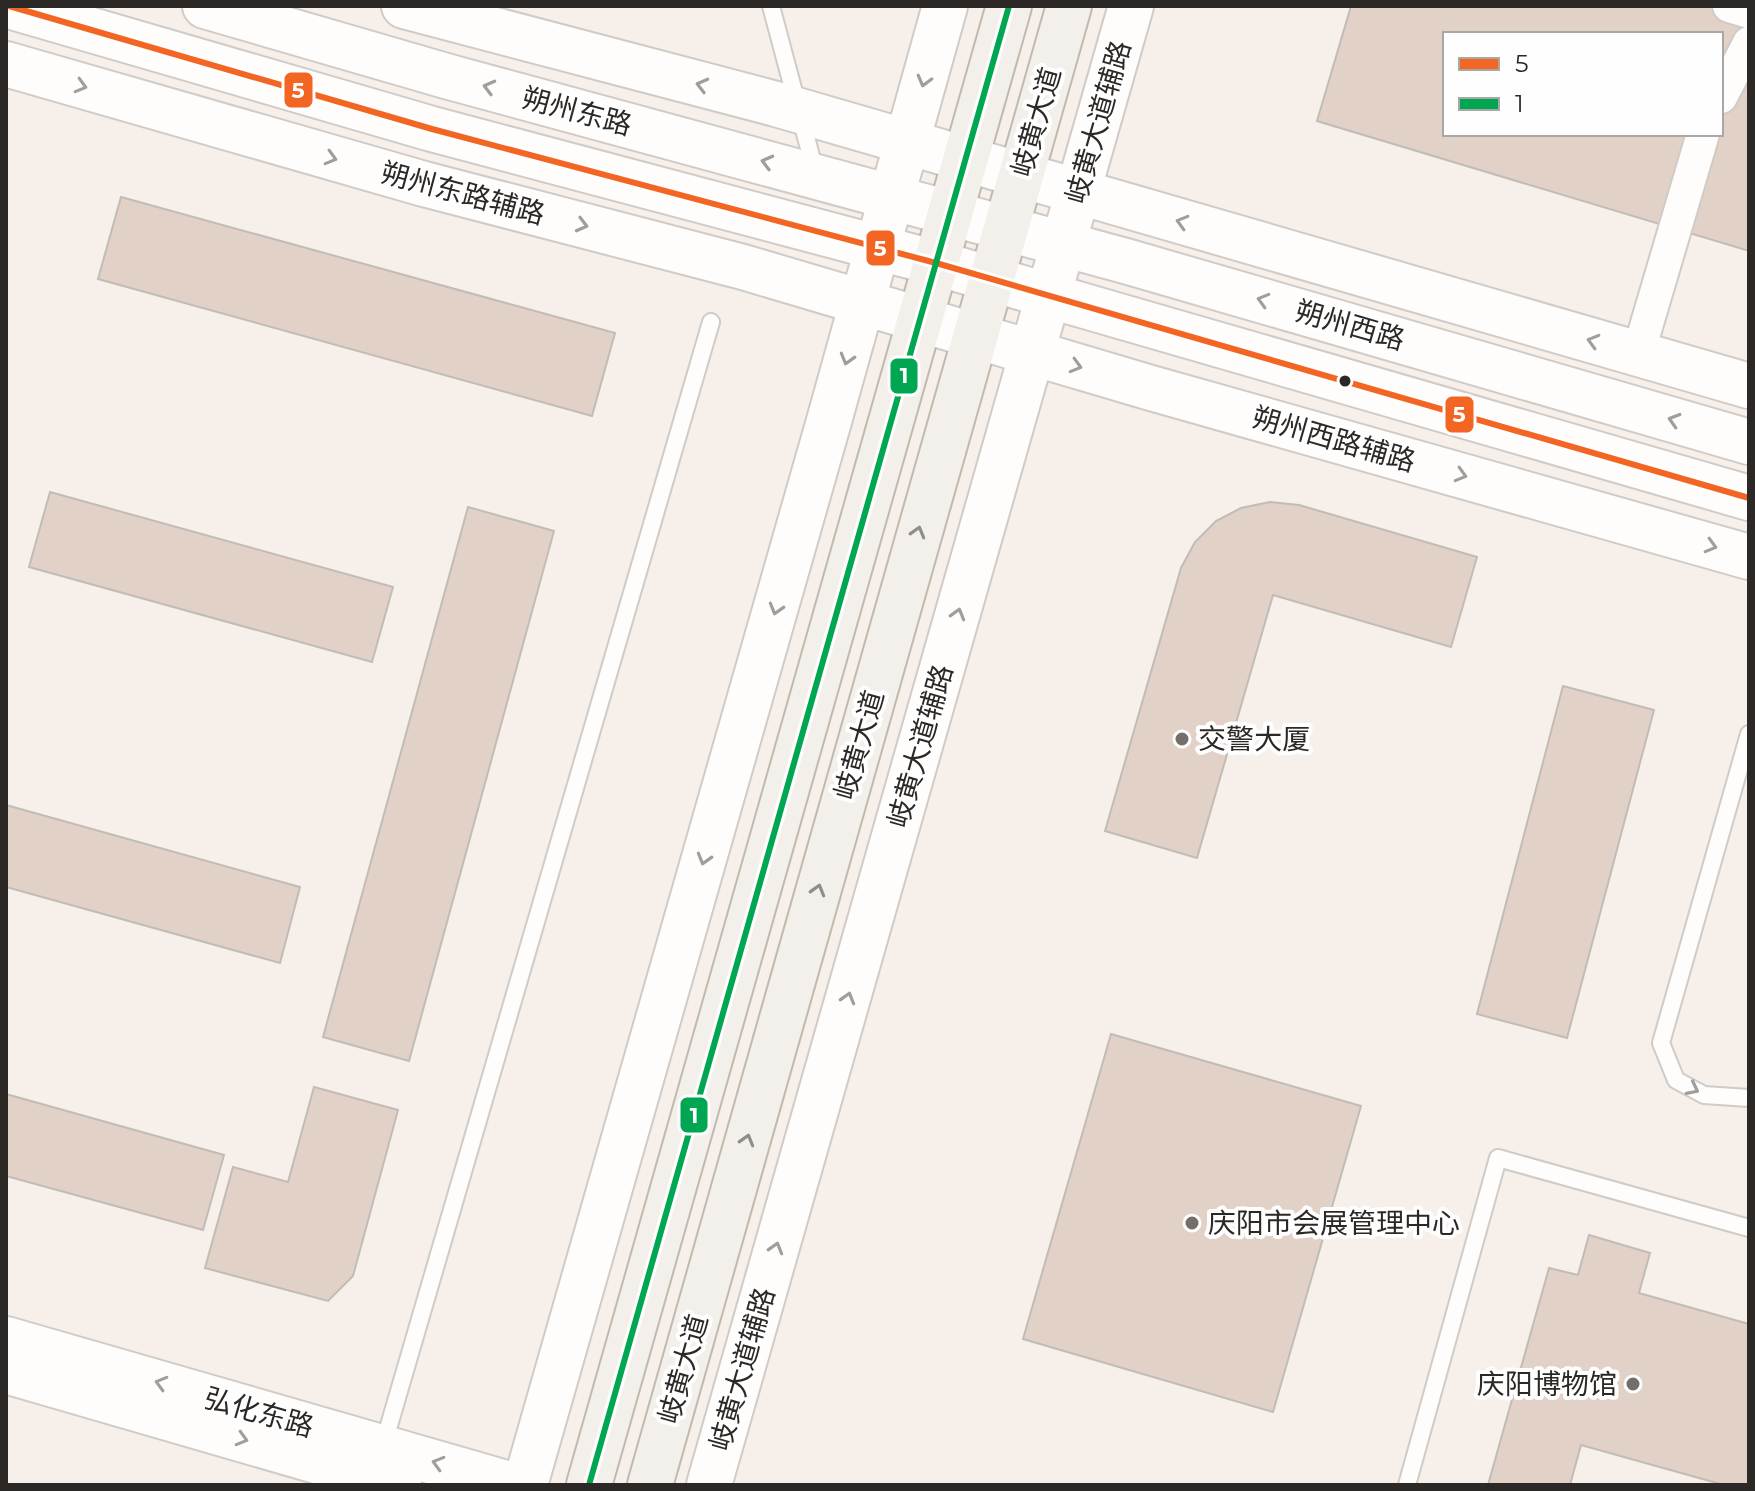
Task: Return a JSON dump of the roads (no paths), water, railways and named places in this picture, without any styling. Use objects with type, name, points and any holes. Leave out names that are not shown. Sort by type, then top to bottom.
[{"type":"main road","name":"朔州东路","points":[[9,6],[432,129],[936,263]]},
{"type":"main road","name":"朔州东路","points":[[205,6],[431,71],[951,212]]},
{"type":"main road","points":[[404,6],[798,111],[1749,386]]},
{"type":"main road","points":[[525,1485],[945,6]]},
{"type":"main road","name":"岐黄大道","points":[[589,1485],[1009,6]]},
{"type":"main road","name":"岐黄大道","points":[[650,1485],[1069,6]]},
{"type":"main road","name":"岐黄大道辅路","points":[[709,1485],[1131,6]]},
{"type":"main road","name":"朔州东路辅路","points":[[6,64],[424,184],[743,267],[920,321]]},
{"type":"main road","name":"朔州西路","points":[[951,212],[1749,442]]},
{"type":"main road","name":"朔州西路","points":[[936,263],[1749,498]]},
{"type":"main road","name":"朔州西路辅路","points":[[920,321],[1749,557]]},
{"type":"main road","name":"弘化东路","points":[[6,1339],[391,1466]]},
{"type":"main road","name":"弘化东路","points":[[6,1371],[391,1466],[513,1485]]},
{"type":"street","points":[[1729,6],[1749,12]]},
{"type":"street","points":[[1723,93],[1749,43]]},
{"type":"street","points":[[1638,354],[1702,136]]},
{"type":"lane","points":[[771,6],[816,175]]},
{"type":"lane","points":[[391,1466],[711,322]]},
{"type":"lane","points":[[1749,734],[1661,1043],[1676,1080],[1704,1095],[1749,1098]]},
{"type":"lane","points":[[1407,1485],[1498,1158],[1749,1228]]},
{"type":"place","name":"交警大厦","points":[[1182,739]]},
{"type":"place","name":"庆阳市会展管理中心","points":[[1192,1223]]},
{"type":"place","name":"庆阳博物馆","points":[[1633,1384]]}]
